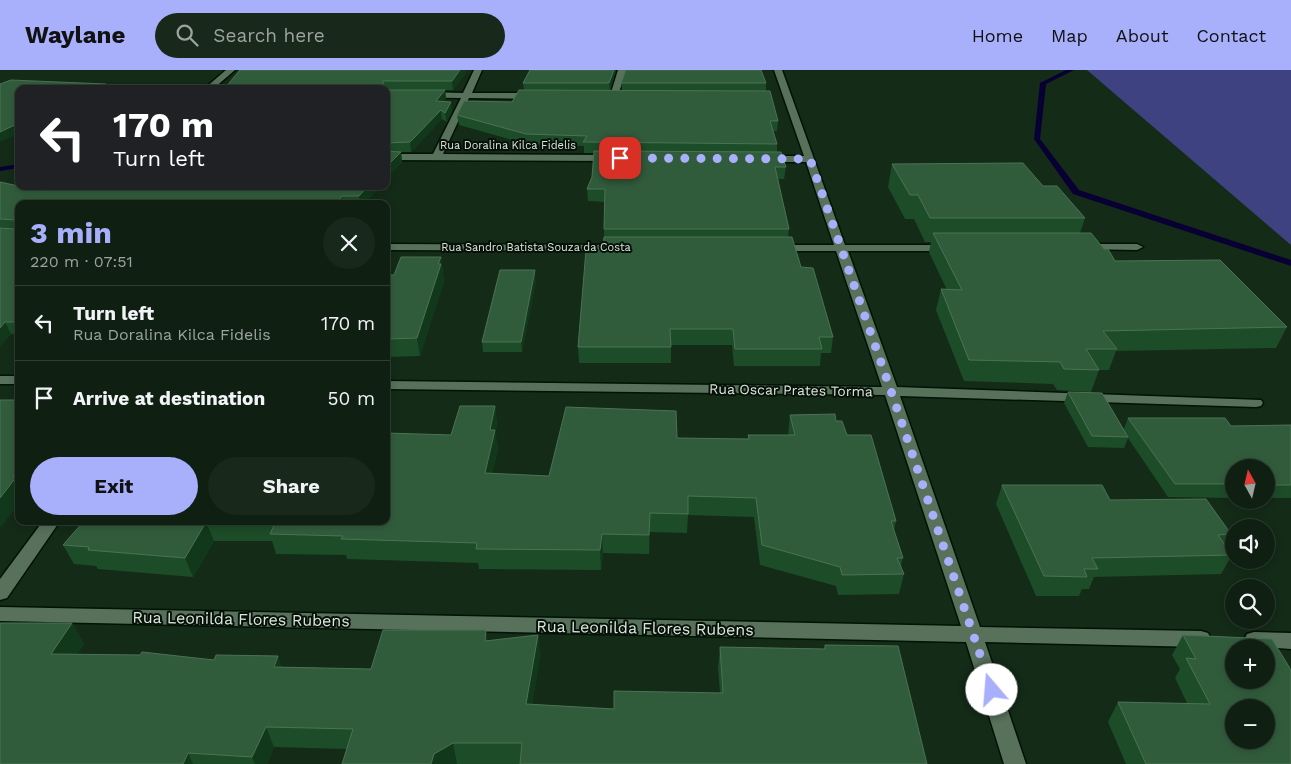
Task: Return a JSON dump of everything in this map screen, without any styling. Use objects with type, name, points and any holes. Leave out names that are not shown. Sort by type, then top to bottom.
[{"type":"street","points":[[213,85],[231,70]]},
{"type":"street","points":[[437,157],[478,70]]},
{"type":"street","points":[[614,96],[622,70]]},
{"type":"street","points":[[778,70],[783,96],[810,159],[891,391],[1015,764]]},
{"type":"street","points":[[390,94],[544,96]]},
{"type":"street","points":[[604,96],[624,96]]},
{"type":"street","name":"Rua Doralina Kilca Fidelis","points":[[390,157],[621,158]]},
{"type":"street","points":[[750,159],[810,159]]},
{"type":"street","name":"Rua Sandro Batista Souza da Costa","points":[[390,247],[633,248]]},
{"type":"street","points":[[1068,248],[1137,247]]},
{"type":"street","points":[[762,248],[959,248]]},
{"type":"street","points":[[0,380],[15,380]]},
{"type":"street","name":"Rua Oscar Prates Torma","points":[[390,385],[891,391],[1256,403]]},
{"type":"street","points":[[0,593],[49,525]]},
{"type":"street","name":"Rua Leonilda Flores Rubens","points":[[0,614],[974,636],[1291,641]]},
{"type":"shaded area","points":[[1087,70],[1291,70],[1291,245]]},
{"type":"building","points":[[240,70],[460,70],[452,81],[383,81],[383,85],[227,85]]},
{"type":"building","points":[[530,70],[614,70],[609,83],[523,83]]},
{"type":"building","points":[[626,70],[761,70],[766,83],[621,83]]},
{"type":"building","points":[[11,80],[106,84],[15,85],[15,125],[0,132],[0,84]]},
{"type":"building","points":[[390,90],[445,90],[436,101],[451,102],[445,113],[441,110],[410,142],[390,143]]},
{"type":"building","points":[[519,90],[770,91],[778,121],[770,121],[777,144],[583,142],[587,136],[526,134],[457,115],[464,101],[512,102]]},
{"type":"building","points":[[390,151],[401,152],[390,163]]},
{"type":"building","points":[[594,151],[781,152],[786,167],[775,167],[789,229],[604,229],[605,189],[587,189],[592,177]]},
{"type":"building","points":[[1023,163],[1043,186],[1057,186],[1085,218],[930,218],[918,195],[910,195],[892,164]]},
{"type":"building","points":[[0,182],[15,185],[15,190],[42,191],[364,190],[359,196],[342,196],[340,200],[15,200],[15,220],[0,219]]},
{"type":"building","points":[[0,228],[14,229],[15,322],[5,322],[0,328]]},
{"type":"building","points":[[933,233],[1091,233],[1104,249],[1108,249],[1115,261],[1220,260],[1287,327],[1103,331],[1117,349],[1086,349],[1099,370],[1064,369],[1060,362],[969,360],[941,289],[962,290]]},
{"type":"building","points":[[604,237],[792,237],[801,267],[813,268],[833,337],[819,337],[822,349],[735,349],[733,329],[670,329],[671,347],[578,347],[586,250],[603,250]]},
{"type":"building","points":[[401,257],[441,257],[438,264],[441,264],[417,338],[390,339],[390,275],[394,275]]},
{"type":"building","points":[[500,270],[535,270],[521,342],[482,342]]},
{"type":"building","points":[[1068,392],[1102,393],[1128,437],[1092,436]]},
{"type":"building","points":[[0,400],[15,400],[15,474],[13,476],[15,476],[15,479],[0,498]]},
{"type":"building","points":[[460,406],[495,406],[490,430],[495,430],[485,473],[549,476],[566,407],[676,411],[677,438],[749,439],[748,435],[795,435],[790,415],[835,414],[836,421],[842,421],[847,435],[871,435],[896,521],[891,521],[903,558],[897,558],[904,574],[842,575],[840,567],[762,545],[756,498],[688,496],[688,514],[650,513],[649,535],[602,534],[600,550],[476,549],[477,543],[341,539],[343,536],[270,534],[274,525],[390,525],[390,433],[451,435]]},
{"type":"building","points":[[1128,418],[1225,418],[1231,426],[1291,425],[1291,485],[1275,485],[1275,459],[1225,459],[1225,484],[1175,484]]},
{"type":"building","points":[[1002,485],[1102,485],[1110,500],[1206,499],[1225,526],[1225,534],[1218,535],[1225,545],[1225,555],[1092,558],[1098,569],[1084,569],[1087,577],[1044,576]]},
{"type":"building","points":[[80,525],[204,525],[185,558],[88,550],[89,547],[63,545]]},
{"type":"building","points":[[0,623],[72,623],[51,654],[140,655],[142,652],[214,660],[216,655],[278,656],[274,667],[371,669],[383,630],[486,630],[485,641],[538,635],[526,704],[614,709],[614,691],[723,693],[720,647],[825,649],[825,645],[898,646],[927,764],[520,764],[522,743],[453,743],[434,754],[431,764],[342,764],[353,729],[266,727],[252,757],[188,753],[183,764],[0,764]]},
{"type":"building","points":[[1183,635],[1272,639],[1225,639],[1225,689],[1275,689],[1275,644],[1291,670],[1291,764],[1146,764],[1118,702],[1210,704],[1186,658],[1196,659]]},
{"type":"waterway","points":[[1071,70],[1043,83],[1037,139],[1076,192],[1291,263]]},
{"type":"waterway","points":[[0,169],[15,167]]},
{"type":"route","points":[[620,158],[810,159],[992,690]]}]
